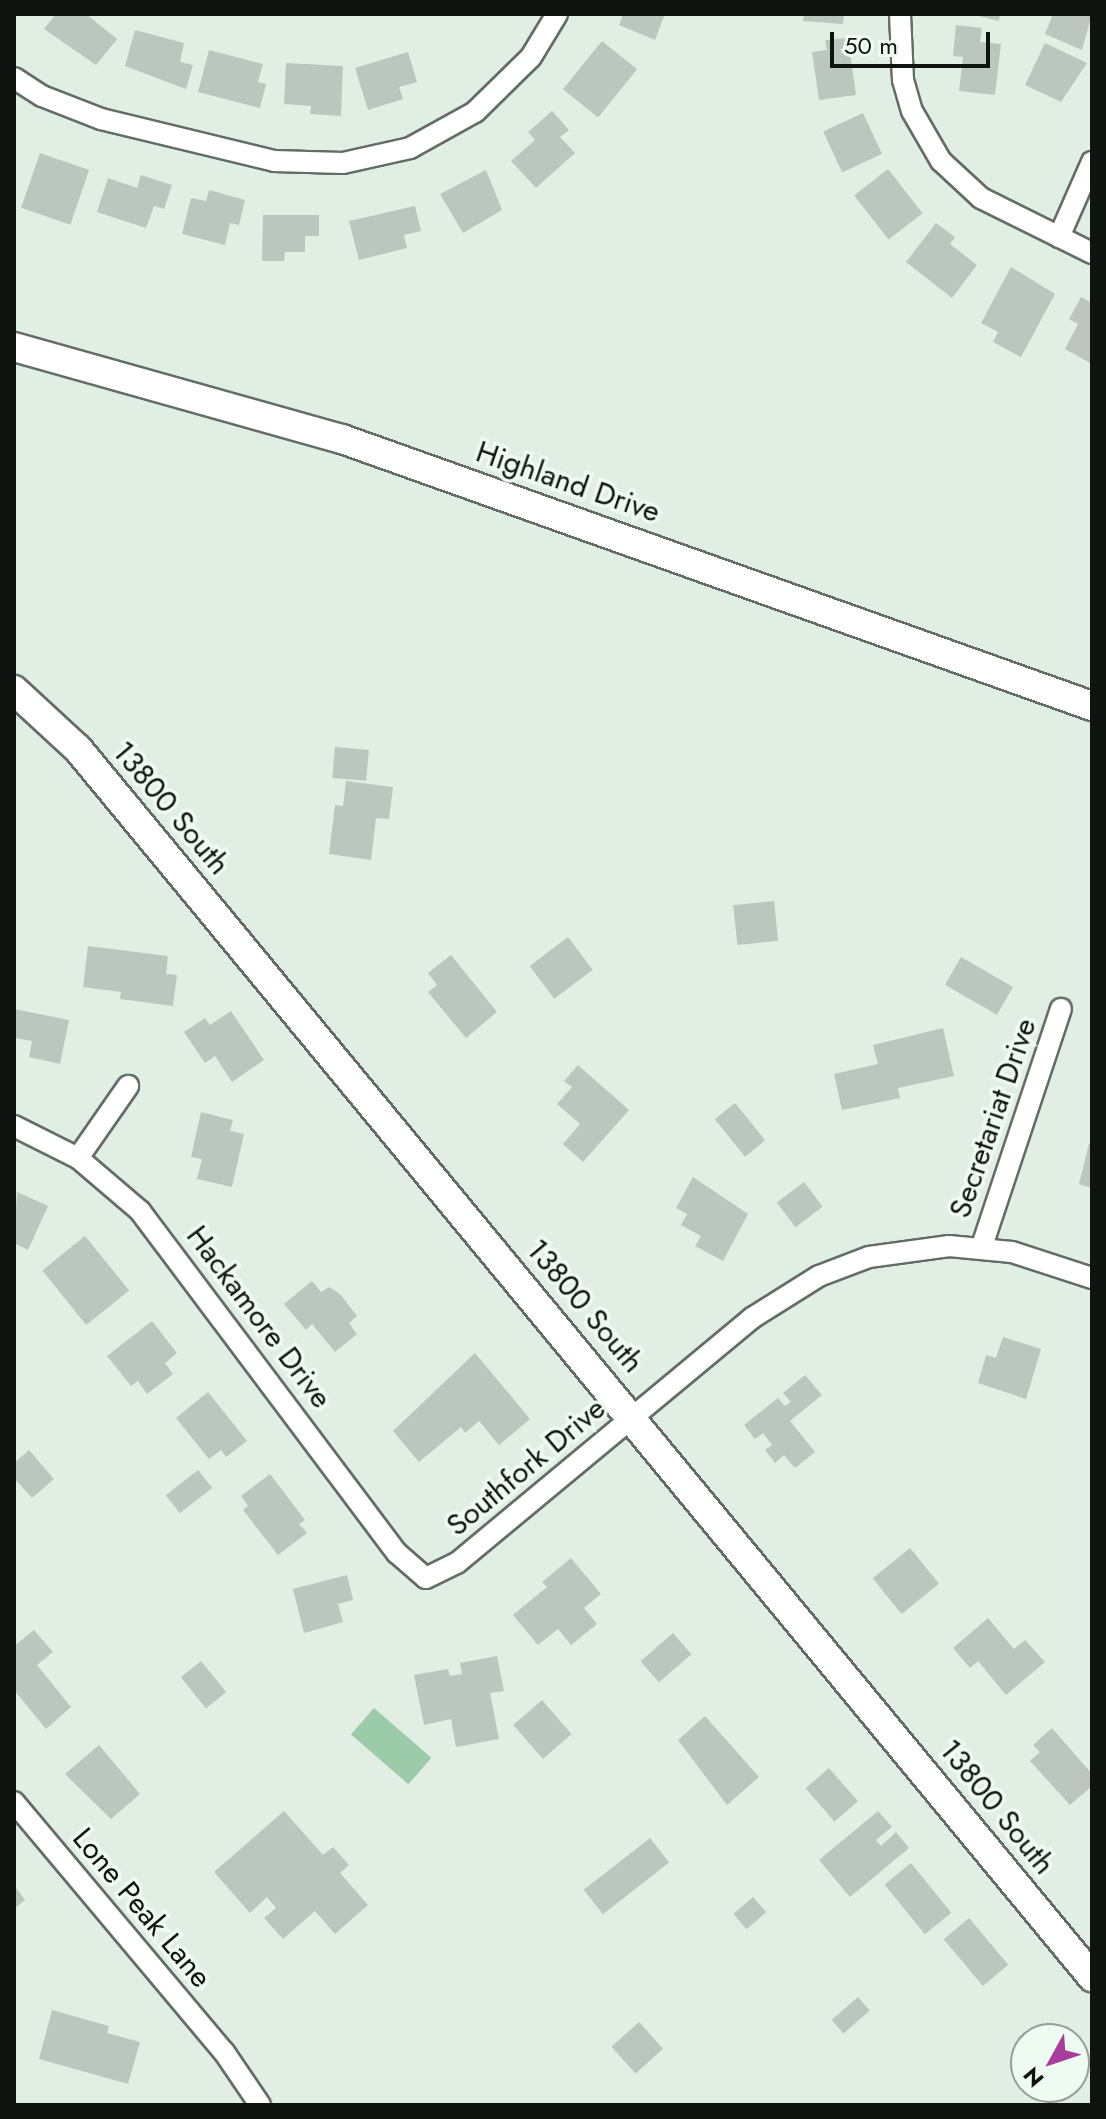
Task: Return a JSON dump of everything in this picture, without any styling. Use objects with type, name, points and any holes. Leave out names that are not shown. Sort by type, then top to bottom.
[{"type":"main road","name":"Highland Drive","points":[[14,347],[342,439],[1092,706]]},
{"type":"main road","name":"13800 South","points":[[14,690],[78,749],[633,1417],[1092,1977]]},
{"type":"street","points":[[14,78],[71,109],[252,156],[343,163],[432,139],[475,112],[514,77],[557,14]]},
{"type":"street","points":[[900,14],[903,80],[912,111],[941,161],[981,198],[1092,253]]},
{"type":"street","points":[[1059,237],[1092,162]]},
{"type":"street","name":"Secretariat Drive","points":[[982,1246],[1061,1009]]},
{"type":"street","points":[[78,1158],[128,1086]]},
{"type":"street","name":"Hackamore Drive","points":[[14,1126],[78,1158],[152,1225],[397,1553],[426,1578]]},
{"type":"street","name":"Southfork Drive","points":[[426,1578],[457,1563],[752,1318],[819,1276],[895,1251],[982,1246],[1092,1278]]},
{"type":"street","name":"Lone Peak Lane","points":[[14,1802],[224,2052],[260,2105]]},
{"type":"green space","points":[[374,1708],[431,1758],[408,1784],[351,1734]]},
{"type":"building","points":[[56,14],[86,14],[117,39],[96,65],[44,29]]},
{"type":"building","points":[[623,14],[665,14],[655,40],[619,25]]},
{"type":"building","points":[[804,14],[844,14],[843,24],[803,21]]},
{"type":"building","points":[[970,14],[1000,14],[999,21]]},
{"type":"building","points":[[1053,14],[1092,14],[1082,50],[1045,34]]},
{"type":"building","points":[[956,25],[982,28],[980,42],[1001,44],[995,95],[959,91],[963,57],[953,56]]},
{"type":"building","points":[[135,30],[184,43],[180,62],[193,65],[186,89],[125,66]]},
{"type":"building","points":[[848,38],[856,95],[819,100],[812,52],[827,50],[825,40]]},
{"type":"building","points":[[602,41],[637,69],[598,118],[563,89]]},
{"type":"building","points":[[1045,43],[1087,63],[1061,102],[1025,85]]},
{"type":"building","points":[[209,50],[263,64],[258,82],[266,84],[260,108],[198,92]]},
{"type":"building","points":[[408,52],[417,82],[399,87],[403,99],[368,110],[355,68]]},
{"type":"building","points":[[286,63],[343,66],[341,116],[310,114],[311,106],[284,104]]},
{"type":"building","points":[[552,111],[569,130],[560,137],[575,153],[536,188],[511,161],[535,140],[528,132]]},
{"type":"building","points":[[863,113],[882,154],[842,172],[823,132]]},
{"type":"building","points":[[40,153],[89,170],[70,225],[21,208]]},
{"type":"building","points":[[888,169],[922,213],[889,240],[854,195]]},
{"type":"building","points":[[486,170],[502,210],[463,233],[440,194]]},
{"type":"building","points":[[141,175],[172,185],[164,209],[154,206],[146,228],[97,212],[108,178],[137,188]]},
{"type":"building","points":[[209,190],[245,200],[239,225],[230,223],[225,245],[182,234],[191,198],[206,201]]},
{"type":"building","points":[[415,206],[421,231],[404,235],[407,248],[359,260],[349,221]]},
{"type":"building","points":[[263,215],[319,215],[319,236],[305,236],[305,252],[285,252],[284,261],[262,261]]},
{"type":"building","points":[[936,223],[955,237],[950,244],[977,265],[952,298],[906,262]]},
{"type":"building","points":[[1011,267],[1055,294],[1021,357],[993,342],[998,332],[981,323]]},
{"type":"building","points":[[1081,297],[1092,303],[1092,364],[1065,349],[1078,324],[1069,319]]},
{"type":"building","points":[[335,747],[369,750],[366,781],[332,778]]},
{"type":"building","points":[[346,781],[393,787],[389,819],[376,818],[371,860],[329,854],[335,805],[343,806]]},
{"type":"building","points":[[774,901],[778,941],[737,945],[733,905]]},
{"type":"building","points":[[568,937],[593,970],[554,999],[530,966]]},
{"type":"building","points":[[88,946],[168,956],[166,974],[177,975],[173,1006],[120,999],[121,992],[83,987]]},
{"type":"building","points":[[451,955],[497,1012],[466,1038],[428,992],[437,985],[428,973]]},
{"type":"building","points":[[961,957],[1013,987],[997,1015],[945,985]]},
{"type":"building","points":[[14,1009],[69,1020],[60,1064],[29,1057],[32,1041],[14,1038]]},
{"type":"building","points":[[231,1011],[264,1060],[232,1082],[215,1056],[205,1063],[184,1032],[205,1018],[210,1025]]},
{"type":"building","points":[[943,1028],[954,1076],[898,1088],[900,1098],[842,1110],[834,1074],[878,1064],[873,1045]]},
{"type":"building","points":[[578,1065],[629,1110],[583,1162],[563,1144],[580,1124],[557,1104],[572,1087],[564,1081]]},
{"type":"building","points":[[735,1103],[765,1140],[745,1157],[715,1119]]},
{"type":"building","points":[[201,1112],[233,1120],[230,1131],[244,1134],[232,1187],[197,1179],[202,1159],[191,1157]]},
{"type":"building","points":[[1089,1144],[1092,1144],[1092,1188],[1079,1184]]},
{"type":"building","points":[[693,1177],[748,1214],[723,1261],[695,1246],[701,1236],[681,1225],[687,1214],[676,1208]]},
{"type":"building","points":[[804,1182],[823,1207],[796,1227],[777,1202]]},
{"type":"building","points":[[17,1192],[48,1206],[28,1250],[14,1243]]},
{"type":"building","points":[[85,1236],[129,1290],[86,1325],[42,1271]]},
{"type":"building","points":[[312,1281],[321,1292],[329,1287],[340,1294],[357,1316],[349,1323],[357,1334],[335,1352],[312,1324],[306,1330],[284,1304]]},
{"type":"building","points":[[152,1321],[177,1353],[165,1363],[173,1374],[147,1394],[138,1381],[131,1386],[107,1356]]},
{"type":"building","points":[[1003,1337],[1041,1349],[1026,1399],[978,1383],[986,1355],[996,1358]]},
{"type":"building","points":[[475,1353],[530,1419],[499,1445],[479,1421],[465,1433],[461,1427],[419,1462],[393,1431]]},
{"type":"building","points":[[805,1375],[822,1395],[790,1421],[815,1452],[795,1468],[784,1455],[775,1463],[765,1450],[772,1445],[763,1433],[755,1439],[744,1425],[778,1398],[785,1406],[791,1402],[783,1393]]},
{"type":"building","points":[[208,1392],[247,1441],[226,1457],[221,1450],[209,1459],[176,1418]]},
{"type":"building","points":[[29,1450],[54,1479],[32,1498],[14,1478],[14,1463]]},
{"type":"building","points":[[198,1470],[212,1488],[180,1513],[166,1495]]},
{"type":"building","points":[[270,1474],[305,1520],[299,1524],[307,1533],[278,1555],[243,1510],[248,1506],[241,1496]]},
{"type":"building","points":[[910,1548],[939,1584],[902,1614],[873,1578]]},
{"type":"building","points":[[571,1558],[601,1594],[584,1608],[597,1624],[571,1645],[558,1629],[538,1645],[513,1615],[547,1587],[542,1582]]},
{"type":"building","points":[[347,1575],[353,1600],[338,1604],[343,1622],[304,1633],[293,1589]]},
{"type":"building","points":[[988,1618],[1014,1649],[1025,1640],[1045,1662],[1006,1695],[978,1661],[970,1668],[953,1648]]},
{"type":"building","points":[[34,1630],[53,1652],[37,1665],[71,1707],[46,1729],[14,1690],[14,1646]]},
{"type":"building","points":[[673,1633],[691,1654],[659,1682],[641,1661]]},
{"type":"building","points":[[497,1656],[504,1691],[490,1693],[499,1739],[456,1747],[451,1719],[424,1725],[414,1675],[448,1669],[450,1676],[462,1674],[460,1663]]},
{"type":"building","points":[[201,1661],[226,1692],[206,1708],[181,1677]]},
{"type":"building","points":[[542,1700],[572,1734],[543,1759],[513,1725]]},
{"type":"building","points":[[705,1716],[759,1777],[727,1805],[678,1740]]},
{"type":"building","points":[[1052,1728],[1092,1774],[1092,1786],[1070,1805],[1030,1761],[1040,1752],[1033,1745]]},
{"type":"building","points":[[99,1745],[140,1794],[111,1819],[65,1774]]},
{"type":"building","points":[[829,1768],[858,1801],[834,1822],[806,1788]]},
{"type":"building","points":[[284,1811],[323,1855],[333,1847],[349,1865],[340,1873],[368,1905],[335,1934],[315,1911],[283,1939],[264,1918],[276,1908],[267,1897],[250,1913],[214,1872]]},
{"type":"building","points":[[878,1811],[892,1827],[876,1840],[881,1846],[896,1832],[909,1848],[850,1897],[819,1860]]},
{"type":"building","points":[[650,1838],[669,1862],[603,1914],[584,1890]]},
{"type":"building","points":[[911,1863],[951,1913],[925,1934],[885,1884]]},
{"type":"building","points":[[14,1885],[25,1900],[14,1909]]},
{"type":"building","points":[[753,1897],[766,1912],[746,1929],[733,1914]]},
{"type":"building","points":[[969,1918],[1008,1965],[983,1986],[944,1939]]},
{"type":"building","points":[[858,1997],[870,2011],[843,2034],[832,2020]]},
{"type":"building","points":[[52,2010],[109,2026],[107,2033],[140,2042],[128,2084],[39,2059]]},
{"type":"building","points":[[639,2022],[663,2049],[636,2074],[612,2047]]}]
